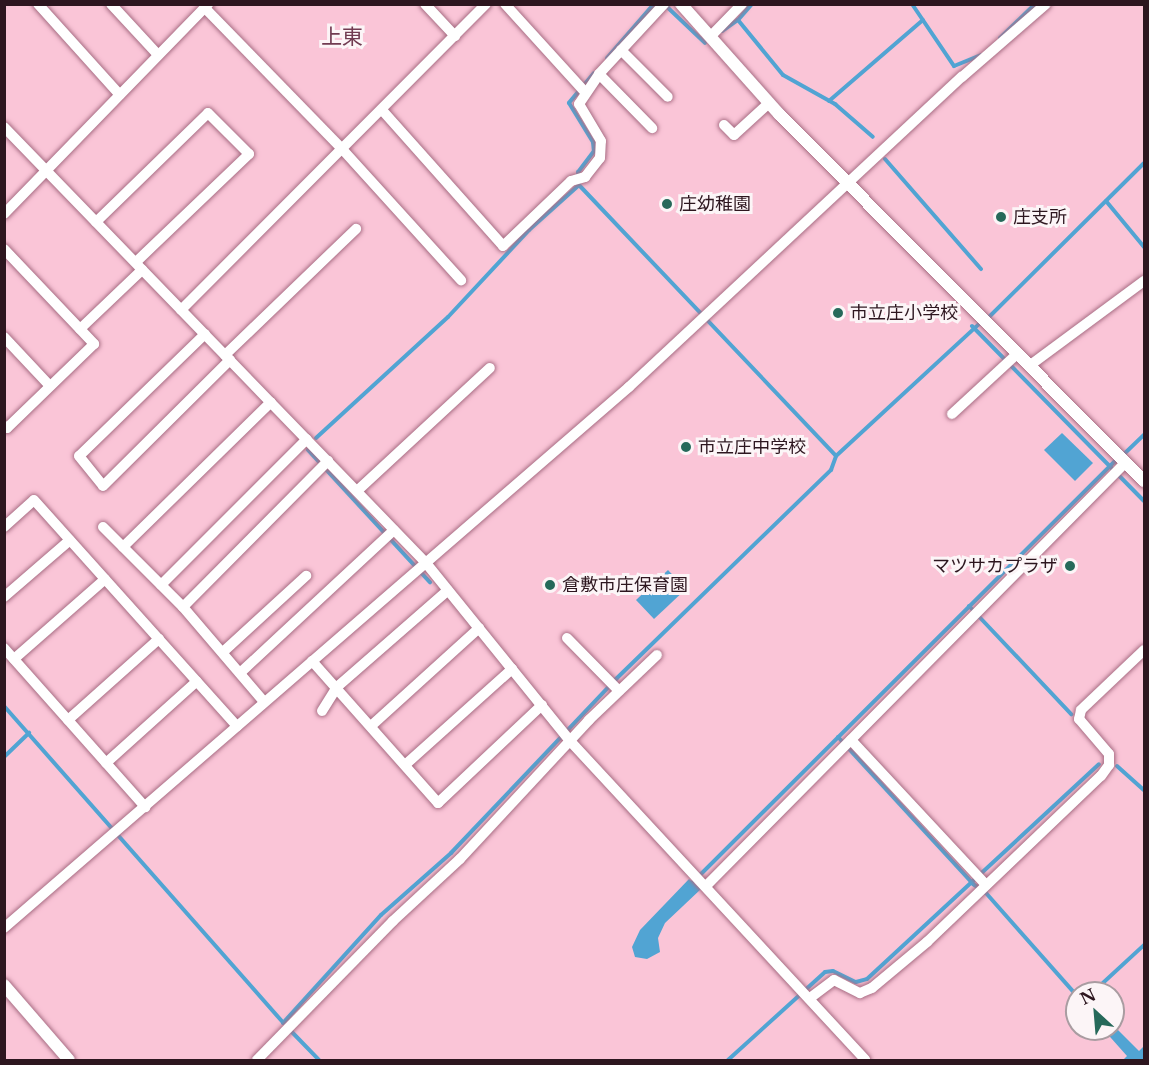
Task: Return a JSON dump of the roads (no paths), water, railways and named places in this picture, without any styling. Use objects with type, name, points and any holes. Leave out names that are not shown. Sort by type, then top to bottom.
[{"type":"street","points":[[38,4],[120,95]]},
{"type":"street","points":[[111,4],[158,55]]},
{"type":"street","points":[[425,4],[454,36]]},
{"type":"street","points":[[181,310],[486,4]]},
{"type":"street","points":[[505,4],[582,89]]},
{"type":"street","points":[[681,4],[769,103],[983,321],[1012,359],[1029,366],[1120,464],[1144,481]]},
{"type":"street","points":[[710,37],[742,4]]},
{"type":"street","points":[[4,928],[421,568],[703,318],[962,77],[1046,4]]},
{"type":"street","points":[[4,214],[206,6],[343,150],[461,280]]},
{"type":"street","points":[[382,110],[503,246],[571,181],[585,177],[602,150],[596,132],[579,104],[582,89],[599,74],[662,6]]},
{"type":"street","points":[[621,50],[668,98]]},
{"type":"street","points":[[599,74],[652,128]]},
{"type":"street","points":[[724,125],[734,135],[769,103]]},
{"type":"street","points":[[80,329],[249,154],[208,113],[96,222]]},
{"type":"street","points":[[4,127],[307,439],[323,466],[357,491],[390,535],[421,568],[448,590],[566,735],[866,1060]]},
{"type":"street","points":[[205,334],[79,456],[103,486],[356,229]]},
{"type":"street","points":[[4,249],[94,344],[7,428],[4,426]]},
{"type":"street","points":[[1029,366],[1144,281]]},
{"type":"street","points":[[4,338],[50,386]]},
{"type":"street","points":[[952,414],[1012,359]]},
{"type":"street","points":[[357,491],[490,368]]},
{"type":"street","points":[[123,547],[271,402]]},
{"type":"street","points":[[161,585],[307,439]]},
{"type":"street","points":[[701,880],[847,744],[1120,464]]},
{"type":"street","points":[[183,607],[323,466]]},
{"type":"street","points":[[4,527],[34,500],[237,726]]},
{"type":"street","points":[[103,527],[183,607],[264,702]]},
{"type":"street","points":[[240,674],[390,535]]},
{"type":"street","points":[[4,597],[70,540]]},
{"type":"street","points":[[223,652],[306,576]]},
{"type":"street","points":[[14,659],[105,579]]},
{"type":"street","points":[[322,711],[337,687],[448,590]]},
{"type":"street","points":[[371,726],[479,628]]},
{"type":"street","points":[[567,638],[617,690]]},
{"type":"street","points":[[68,720],[159,639]]},
{"type":"street","points":[[4,648],[145,807]]},
{"type":"street","points":[[806,994],[834,980],[860,993],[872,988],[1109,765],[1106,749],[1079,719],[1081,710],[1144,650]]},
{"type":"street","points":[[257,1060],[290,1030],[566,735],[657,655]]},
{"type":"street","points":[[312,661],[438,803],[542,705]]},
{"type":"street","points":[[405,765],[512,669]]},
{"type":"street","points":[[106,763],[196,681]]},
{"type":"street","points":[[847,744],[981,884]]},
{"type":"street","points":[[4,985],[69,1060]]},
{"type":"water","points":[[1062,433],[1093,463],[1075,481],[1044,450]]},
{"type":"water","points":[[668,570],[686,589],[654,619],[636,600]]},
{"type":"water","points":[[689,879],[701,889],[665,923],[658,938],[660,952],[647,959],[635,957],[632,947],[640,930]]},
{"type":"water","points":[[1125,1037],[1139,1051],[1144,1046],[1144,1060],[1123,1060],[1127,1056],[1114,1041],[1125,1041]]},
{"type":"waterway","points":[[607,58],[654,4]]},
{"type":"waterway","points":[[738,20],[752,4]]},
{"type":"waterway","points":[[912,4],[954,66],[981,55]]},
{"type":"waterway","points":[[1000,38],[1035,4]]},
{"type":"waterway","points":[[665,5],[705,43]]},
{"type":"waterway","points":[[722,31],[738,20],[783,75],[835,104],[873,137]]},
{"type":"waterway","points":[[829,101],[923,20]]},
{"type":"waterway","points":[[594,73],[569,103],[593,142],[594,151],[578,172],[579,185],[836,456]]},
{"type":"waterway","points":[[885,159],[981,269]]},
{"type":"waterway","points":[[987,319],[1144,163]]},
{"type":"waterway","points":[[316,438],[448,317],[529,230],[579,185]]},
{"type":"waterway","points":[[1106,201],[1144,247]]},
{"type":"waterway","points":[[283,1023],[381,915],[451,853],[616,679],[831,470],[836,456],[981,322]]},
{"type":"waterway","points":[[972,326],[1144,501]]},
{"type":"waterway","points":[[1123,455],[1144,435]]},
{"type":"waterway","points":[[308,450],[430,582]]},
{"type":"waterway","points":[[689,886],[1117,459]]},
{"type":"waterway","points":[[969,606],[1071,714]]},
{"type":"waterway","points":[[4,706],[283,1023]]},
{"type":"waterway","points":[[4,757],[29,733]]},
{"type":"waterway","points":[[838,737],[973,884],[986,893],[1065,982]]},
{"type":"waterway","points":[[728,1060],[825,972],[833,971],[856,982],[867,979],[1099,764]]},
{"type":"waterway","points":[[1117,766],[1144,790]]},
{"type":"waterway","points":[[1105,981],[1144,945]]},
{"type":"waterway","points":[[289,1029],[319,1060]]},
{"type":"place","name":"庄幼稚園","points":[[667,204]]},
{"type":"place","name":"庄支所","points":[[1001,217]]},
{"type":"place","name":"市立庄小学校","points":[[838,313]]},
{"type":"place","name":"市立庄中学校","points":[[686,447]]},
{"type":"place","name":"マツサカプラザ","points":[[1070,566]]},
{"type":"place","name":"倉敷市庄保育園","points":[[550,585]]},
{"type":"district","name":"上東","points":[[342,37]]}]
